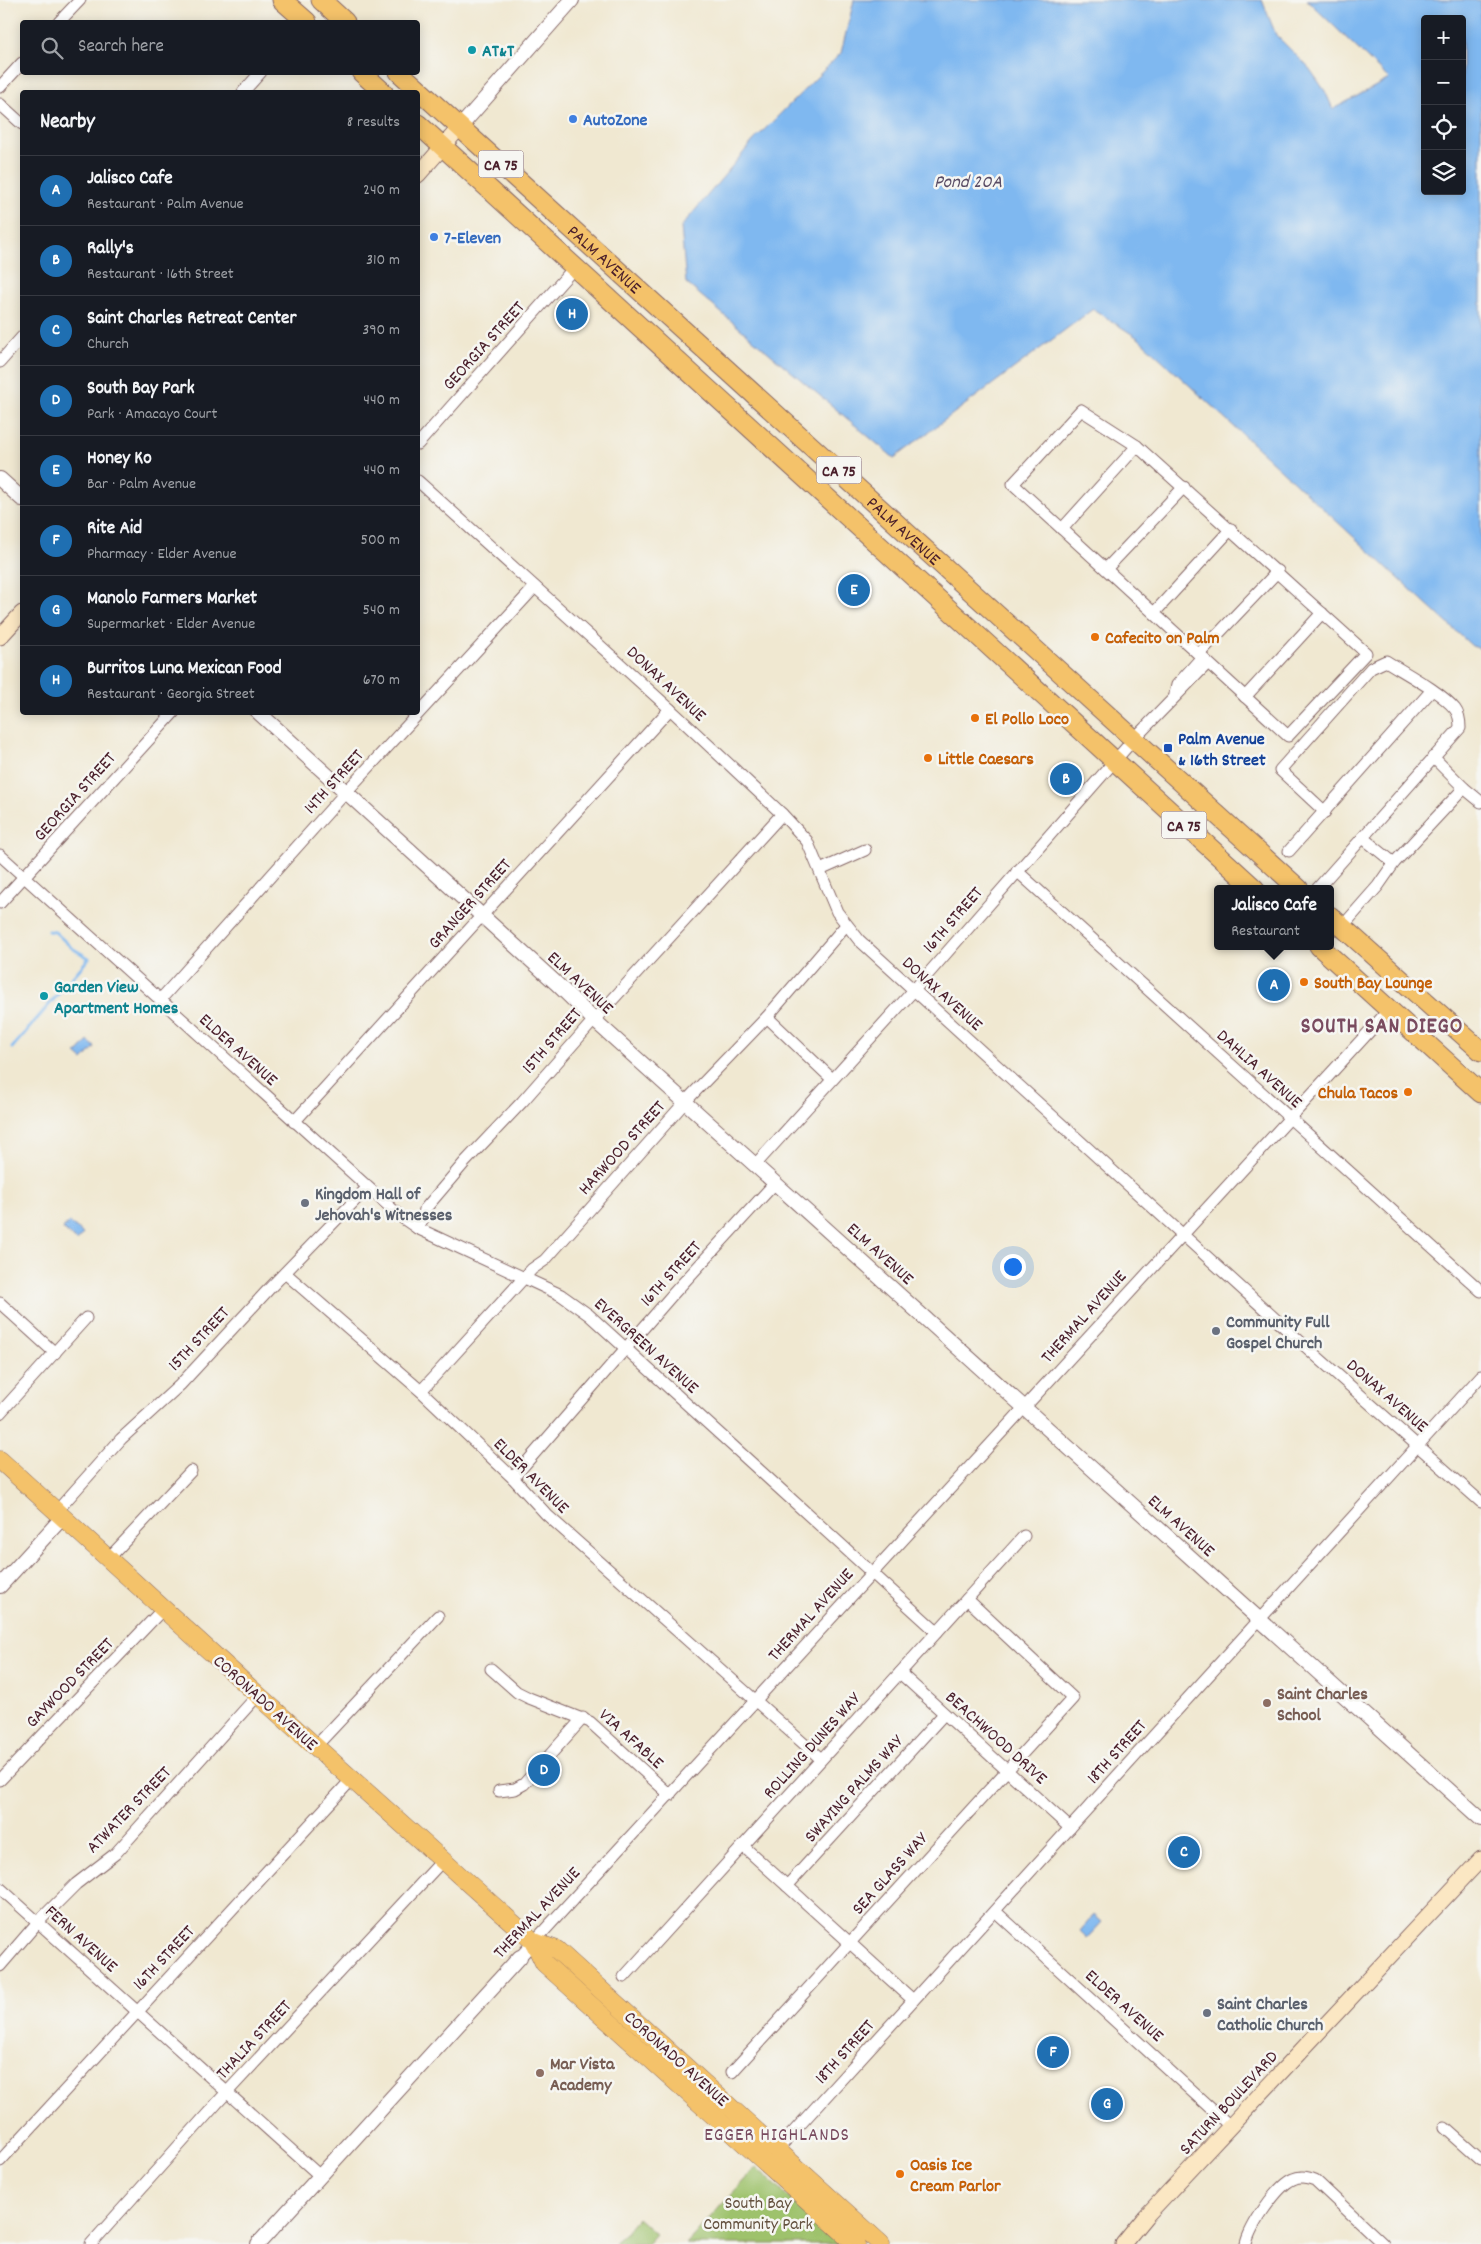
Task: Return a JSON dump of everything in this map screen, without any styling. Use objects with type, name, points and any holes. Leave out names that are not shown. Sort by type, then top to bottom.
[{"type":"highway","points":[[282,0],[304,20]]},
{"type":"highway","points":[[324,1],[343,20]]},
{"type":"highway","points":[[364,75],[381,90]]},
{"type":"highway","name":"PALM AVENUE","points":[[402,75],[419,90]]},
{"type":"highway","name":"PALM AVENUE","points":[[420,91],[928,550],[1133,740],[1295,885]]},
{"type":"highway","name":"PALM AVENUE","points":[[420,126],[1251,885]]},
{"type":"highway","points":[[1336,921],[1481,1051]]},
{"type":"highway","points":[[1323,950],[1481,1093]]},
{"type":"main road","points":[[420,172],[460,127]]},
{"type":"main road","points":[[0,637],[20,615]]},
{"type":"main road","name":"CORONADO AVENUE","points":[[0,1460],[258,1695],[534,1942],[544,1963],[772,2156],[880,2244]]},
{"type":"main road","name":"SATURN BOULEVARD","points":[[1123,2243],[1481,1858]]},
{"type":"main road","name":"CORONADO AVENUE","points":[[772,2156],[856,2244]]},
{"type":"street","points":[[61,20],[80,0]]},
{"type":"street","points":[[460,127],[572,0]]},
{"type":"street","points":[[0,88],[20,65]]},
{"type":"street","points":[[245,90],[258,75]]},
{"type":"street","points":[[0,104],[20,122]]},
{"type":"street","name":"GEORGIA STREET","points":[[420,442],[574,268]]},
{"type":"street","points":[[0,362],[20,339]]},
{"type":"street","points":[[1081,410],[1137,446],[1184,487],[1366,653],[1288,736],[1013,484],[1081,410]]},
{"type":"street","points":[[1062,529],[1137,446]]},
{"type":"street","points":[[0,479],[20,497]]},
{"type":"street","name":"DONAX AVENUE","points":[[420,483],[670,709],[782,814],[807,841],[837,912],[846,925],[914,990],[1305,1346],[1481,1502]]},
{"type":"street","points":[[1106,569],[1184,487]]},
{"type":"street","points":[[1154,614],[1231,529]]},
{"type":"street","name":"16TH STREET","points":[[755,1165],[914,990],[1133,740],[1175,694],[1184,690],[1203,658],[1278,571]]},
{"type":"street","name":"14TH STREET","points":[[420,712],[535,587]]},
{"type":"street","points":[[1245,697],[1322,613]]},
{"type":"street","points":[[1321,885],[1460,728],[1460,722],[1454,709],[1432,690],[1386,661],[1370,668],[1280,770],[1325,812]]},
{"type":"street","points":[[1289,851],[1432,690]]},
{"type":"street","name":"GRANGER STREET","points":[[294,1122],[670,709]]},
{"type":"street","name":"GEORGIA STREET","points":[[0,904],[171,715]]},
{"type":"street","name":"ELM AVENUE","points":[[261,715],[594,1020],[1481,1820]]},
{"type":"street","name":"14TH STREET","points":[[160,1000],[417,715]]},
{"type":"street","points":[[1433,757],[1481,802]]},
{"type":"street","points":[[1336,921],[1378,886],[1394,863],[1464,788]]},
{"type":"street","name":"15TH STREET","points":[[417,1228],[425,1209],[452,1177],[782,814]]},
{"type":"street","points":[[1363,838],[1394,863]]},
{"type":"street","points":[[820,870],[865,850]]},
{"type":"street","name":"ELDER AVENUE","points":[[0,855],[367,1188]]},
{"type":"street","name":"DAHLIA AVENUE","points":[[1017,871],[1481,1291]]},
{"type":"street","name":"HARWOOD STREET","points":[[421,1391],[525,1278],[545,1260],[685,1102],[767,1017],[846,925]]},
{"type":"street","name":"THERMAL AVENUE","points":[[258,2244],[1389,1010]]},
{"type":"street","points":[[767,1017],[832,1079]]},
{"type":"street","name":"16TH STREET","points":[[513,1478],[673,1294],[775,1183]]},
{"type":"street","name":"15TH STREET","points":[[0,1586],[121,1439],[180,1385],[367,1188]]},
{"type":"street","name":"EVERGREEN AVENUE","points":[[367,1188],[417,1228],[561,1295],[589,1315],[937,1632]]},
{"type":"street","name":"ELDER AVENUE","points":[[285,1273],[421,1391],[513,1478],[547,1516],[821,1760]]},
{"type":"street","points":[[0,1303],[55,1353]]},
{"type":"street","points":[[0,1413],[86,1318]]},
{"type":"street","name":"18TH STREET","points":[[772,2156],[1481,1376]]},
{"type":"street","points":[[108,1559],[191,1471]]},
{"type":"street","name":"ROLLING DUNES WAY","points":[[624,1977],[1024,1536]]},
{"type":"street","name":"SEA GLASS WAY","points":[[732,2072],[1073,1698],[966,1599]]},
{"type":"street","name":"GAYWOOD STREET","points":[[0,1780],[163,1609]]},
{"type":"street","points":[[316,1746],[438,1616]]},
{"type":"street","name":"VIA AFABLE","points":[[490,1669],[529,1698],[584,1718],[670,1795]]},
{"type":"street","name":"BEACHWOOD DRIVE","points":[[900,1673],[1070,1828]]},
{"type":"street","name":"ATWATER STREET","points":[[0,1966],[38,1922],[76,1884],[115,1854],[258,1695]]},
{"type":"street","name":"SWAYING PALMS WAY","points":[[787,1886],[944,1714]]},
{"type":"street","points":[[499,1791],[515,1789],[524,1784],[584,1718]]},
{"type":"street","name":"16TH STREET","points":[[0,2161],[352,1779]]},
{"type":"street","points":[[743,1846],[913,2000]]},
{"type":"street","name":"THALIA STREET","points":[[91,2244],[227,2093],[443,1860]]},
{"type":"street","name":"FERN AVENUE","points":[[0,1888],[320,2176]]},
{"type":"street","name":"ELDER AVENUE","points":[[995,1911],[1231,2126]]},
{"type":"street","points":[[1445,2128],[1481,2160]]},
{"type":"street","points":[[1246,2244],[1253,2224],[1266,2206],[1288,2182],[1294,2178],[1305,2177],[1315,2180],[1383,2244]]},
{"type":"green space","name":"South Bay Community Park","points":[[756,2167],[839,2244],[686,2244]]},
{"type":"green space","points":[[638,2218],[656,2234],[647,2244],[615,2244]]},
{"type":"water","name":"Pond 20A","points":[[854,0],[1262,0],[1276,35],[1309,68],[1325,91],[1333,109],[1389,79],[1307,0],[1481,0],[1481,649],[1472,646],[1138,338],[1093,309],[894,458],[686,283],[681,227],[754,140],[841,53]]},
{"type":"water","points":[[88,1041],[95,1047],[83,1060],[76,1054]]},
{"type":"water","points":[[69,1222],[83,1234],[77,1241],[63,1229]]},
{"type":"water","points":[[1094,1915],[1102,1922],[1087,1938],[1080,1931]]},
{"type":"waterway","points":[[12,1048],[89,958],[72,948],[55,932],[48,931]]},
{"type":"place","name":"AT&T","points":[[472,50]]},
{"type":"place","name":"AutoZone","points":[[573,119]]},
{"type":"place","name":"7-Eleven","points":[[434,237]]},
{"type":"place","name":"Burritos Luna Mexican Food","points":[[572,314]]},
{"type":"place","name":"Honey Ko","points":[[854,590]]},
{"type":"place","name":"Cafecito on Palm","points":[[1095,637]]},
{"type":"place","name":"El Pollo Loco","points":[[975,718]]},
{"type":"place","name":"Palm Avenue & 16th Street","points":[[1168,748]]},
{"type":"place","name":"Little Caesars","points":[[928,758]]},
{"type":"place","name":"Rally's","points":[[1066,779]]},
{"type":"place","name":"South Bay Lounge","points":[[1304,982]]},
{"type":"place","name":"Jalisco Cafe","points":[[1274,985]]},
{"type":"place","name":"Garden View Apartment Homes","points":[[44,996]]},
{"type":"place","name":"Chula Tacos","points":[[1408,1092]]},
{"type":"place","name":"Kingdom Hall of Jehovah's Witnesses","points":[[305,1203]]},
{"type":"place","name":"Community Full Gospel Church","points":[[1216,1331]]},
{"type":"place","name":"Saint Charles School","points":[[1267,1703]]},
{"type":"place","name":"South Bay Park","points":[[544,1770]]},
{"type":"place","name":"Saint Charles Retreat Center","points":[[1184,1852]]},
{"type":"place","name":"Saint Charles Catholic Church","points":[[1207,2013]]},
{"type":"place","name":"Rite Aid","points":[[1053,2052]]},
{"type":"place","name":"Mar Vista Academy","points":[[540,2073]]},
{"type":"place","name":"Manolo Farmers Market","points":[[1107,2104]]},
{"type":"place","name":"Oasis Ice Cream Parlor","points":[[900,2174]]},
{"type":"district","name":"SOUTH SAN DIEGO","points":[[1382,1024]]},
{"type":"district","name":"EGGER HIGHLANDS","points":[[777,2133]]}]
